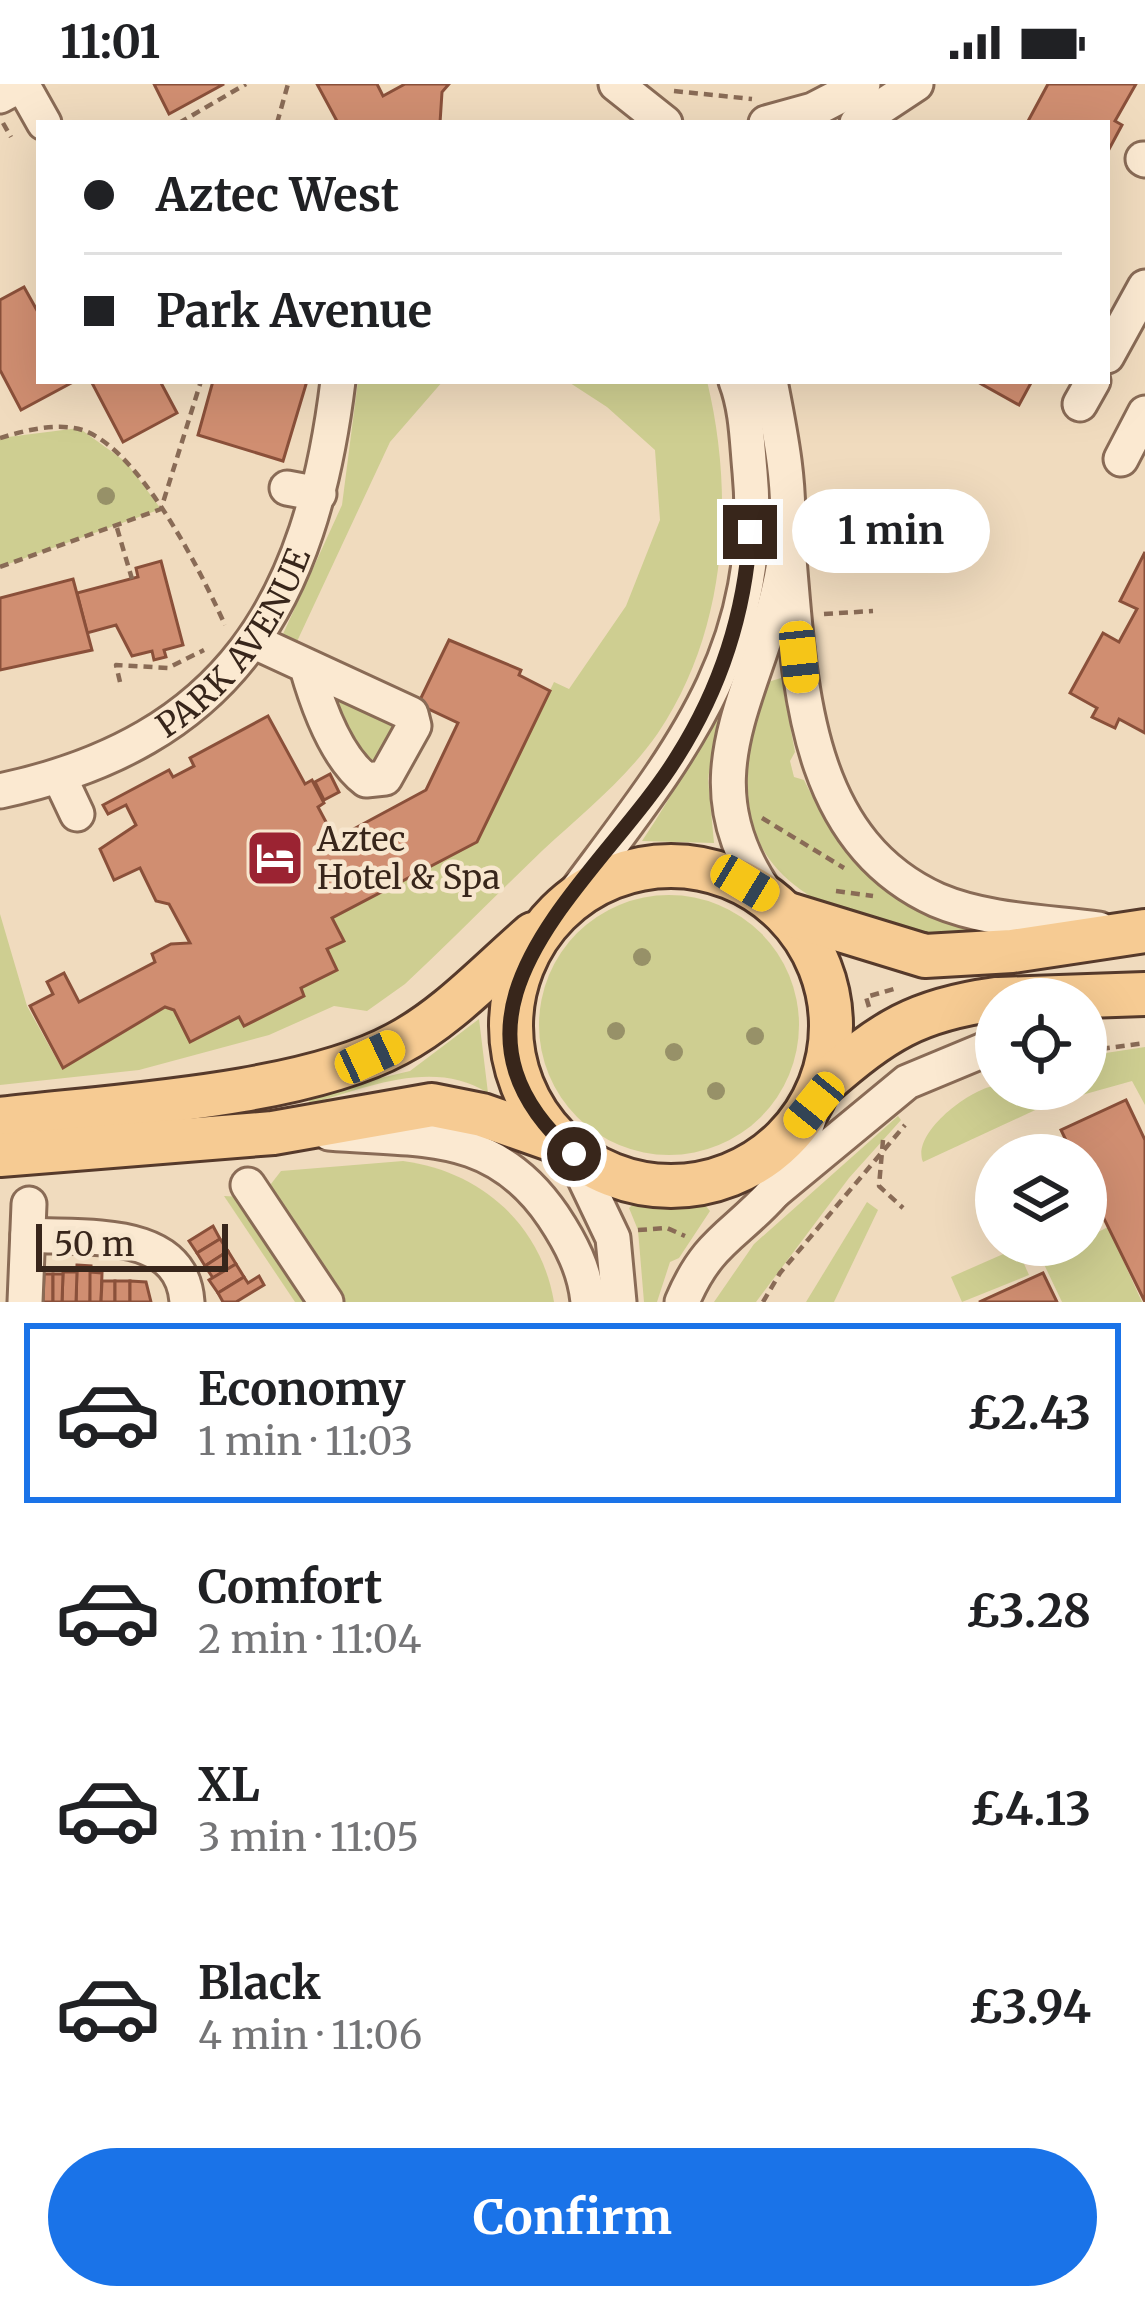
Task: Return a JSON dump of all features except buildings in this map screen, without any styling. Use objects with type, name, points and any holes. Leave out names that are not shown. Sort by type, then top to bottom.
[{"type":"main road","points":[[0,1119],[290,1080],[370,1057],[422,1029],[559,911],[602,881],[663,867],[722,874],[779,906],[925,956],[1012,951],[1130,931]]},
{"type":"main road","points":[[779,906],[824,975],[832,1014],[819,1094]]},
{"type":"main road","points":[[559,911],[526,957],[510,1029],[514,1061],[529,1102],[567,1148]]},
{"type":"main road","points":[[1107,998],[1145,997]]},
{"type":"main road","points":[[0,1155],[291,1130],[432,1105],[482,1115],[567,1148],[624,1180],[682,1187],[748,1165],[790,1135],[819,1094],[897,1025],[945,1006],[975,1002]]},
{"type":"street","points":[[0,96],[22,84],[42,120]]},
{"type":"street","points":[[616,120],[615,84],[665,106]]},
{"type":"street","points":[[765,111],[813,110],[863,84]]},
{"type":"street","points":[[861,120],[916,84]]},
{"type":"street","points":[[1110,353],[1135,329],[1145,287]]},
{"type":"street","name":"PARK AVENUE","points":[[3,786],[60,778],[146,738],[184,711],[242,645],[300,560],[303,491],[337,384]]},
{"type":"street","points":[[559,911],[672,766],[709,702],[730,647],[748,567],[752,496],[736,384]]},
{"type":"street","points":[[771,384],[784,457],[803,697],[818,764],[861,845],[906,884],[969,911],[1130,931]]},
{"type":"street","points":[[1121,459],[1145,413]]},
{"type":"street","points":[[779,906],[735,838],[724,778],[727,750],[762,656],[787,538]]},
{"type":"street","points":[[242,645],[307,668]]},
{"type":"street","points":[[60,778],[76,814]]},
{"type":"street","points":[[1107,1011],[1145,997]]},
{"type":"street","points":[[682,1302],[709,1254],[774,1192],[907,1082],[975,1054]]},
{"type":"street","points":[[774,1192],[792,1163],[819,1094]]},
{"type":"street","points":[[291,1130],[441,1140],[492,1157],[531,1187],[558,1223],[578,1260],[588,1302]]},
{"type":"street","points":[[567,1148],[613,1238],[620,1302]]},
{"type":"street","points":[[248,1185],[326,1302]]},
{"type":"street","points":[[26,1302],[28,1220],[141,1243],[182,1277],[188,1302]]},
{"type":"path","points":[[183,120],[246,84]]},
{"type":"path","points":[[278,120],[288,84]]},
{"type":"path","points":[[665,106],[765,111]]},
{"type":"path","points":[[0,118],[11,137]]},
{"type":"path","points":[[0,567],[161,509],[200,384]]},
{"type":"path","points":[[0,438],[79,428],[125,463],[185,538],[242,645],[163,668],[116,665],[121,682]]},
{"type":"path","points":[[117,528],[132,578]]},
{"type":"path","points":[[818,614],[872,611]]},
{"type":"path","points":[[160,658],[163,668]]},
{"type":"path","points":[[1107,1048],[1145,1043]]},
{"type":"path","points":[[763,1302],[780,1273],[915,1114]]},
{"type":"path","points":[[884,1132],[879,1186],[902,1208]]},
{"type":"green space","points":[[358,384],[440,384],[390,442],[293,650],[283,634],[342,505]]},
{"type":"green space","points":[[572,384],[708,384],[721,471],[719,562],[699,651],[658,733],[633,765],[405,984],[367,1011],[334,1006],[269,1035],[139,1070],[0,1085],[0,914],[27,1006],[62,1069],[165,1007],[239,1017],[245,1026],[304,996],[301,988],[337,970],[327,949],[343,940],[332,918],[477,842],[554,682],[569,689],[626,606],[660,520],[655,450],[607,407]]},
{"type":"green space","points":[[79,428],[126,462],[161,509],[0,567],[0,438]]},
{"type":"green space","points":[[753,616],[736,690],[713,748],[708,779],[714,843],[642,841],[705,732]]},
{"type":"green space","points":[[781,678],[795,752],[790,761],[794,777],[804,780],[841,840],[861,863],[907,899],[1001,934],[955,940],[905,935],[824,904],[791,883],[768,858],[754,829],[747,797],[747,762],[768,682]]},
{"type":"green space","points":[[335,689],[389,716],[394,731],[377,759],[361,760],[329,709]]},
{"type":"green space","points":[[669,895],[719,905],[761,933],[789,975],[799,1025],[789,1075],[761,1117],[719,1145],[669,1155],[619,1145],[577,1117],[549,1075],[539,1025],[549,975],[577,933],[619,905]]},
{"type":"green space","points":[[479,1019],[488,1093],[467,1083],[422,1077],[376,1084],[310,1104],[308,1095],[410,1071]]},
{"type":"green space","points":[[1145,1047],[1145,1105],[1132,1081],[1107,1088],[1107,1053]]},
{"type":"green space","points":[[975,1093],[975,1110],[1035,1110],[923,1162],[925,1139],[933,1127]]},
{"type":"green space","points":[[898,1116],[901,1120],[849,1178],[756,1302],[714,1302],[754,1244]]},
{"type":"green space","points":[[403,1161],[457,1176],[503,1206],[536,1248],[554,1302],[339,1302],[264,1193],[281,1171]]},
{"type":"green space","points":[[224,1196],[243,1197],[314,1302],[295,1302]]},
{"type":"green space","points":[[637,1201],[674,1207],[704,1204],[710,1211],[679,1258],[670,1262],[657,1302],[644,1302],[638,1230],[629,1208]]},
{"type":"green space","points":[[867,1202],[878,1210],[834,1302],[806,1302]]},
{"type":"green space","points":[[1107,1228],[1142,1302],[1062,1302],[1045,1266],[1107,1266]]},
{"type":"green space","points":[[976,1266],[1025,1266],[1029,1275],[962,1302],[951,1277]]},
{"type":"place","name":"Aztec Hotel & Spa","points":[[275,858]]},
{"type":"route","points":[[574,1154],[529,1102],[514,1061],[510,1029],[514,992],[526,957],[548,922],[663,780],[709,702],[730,647],[748,567],[750,532]]}]
